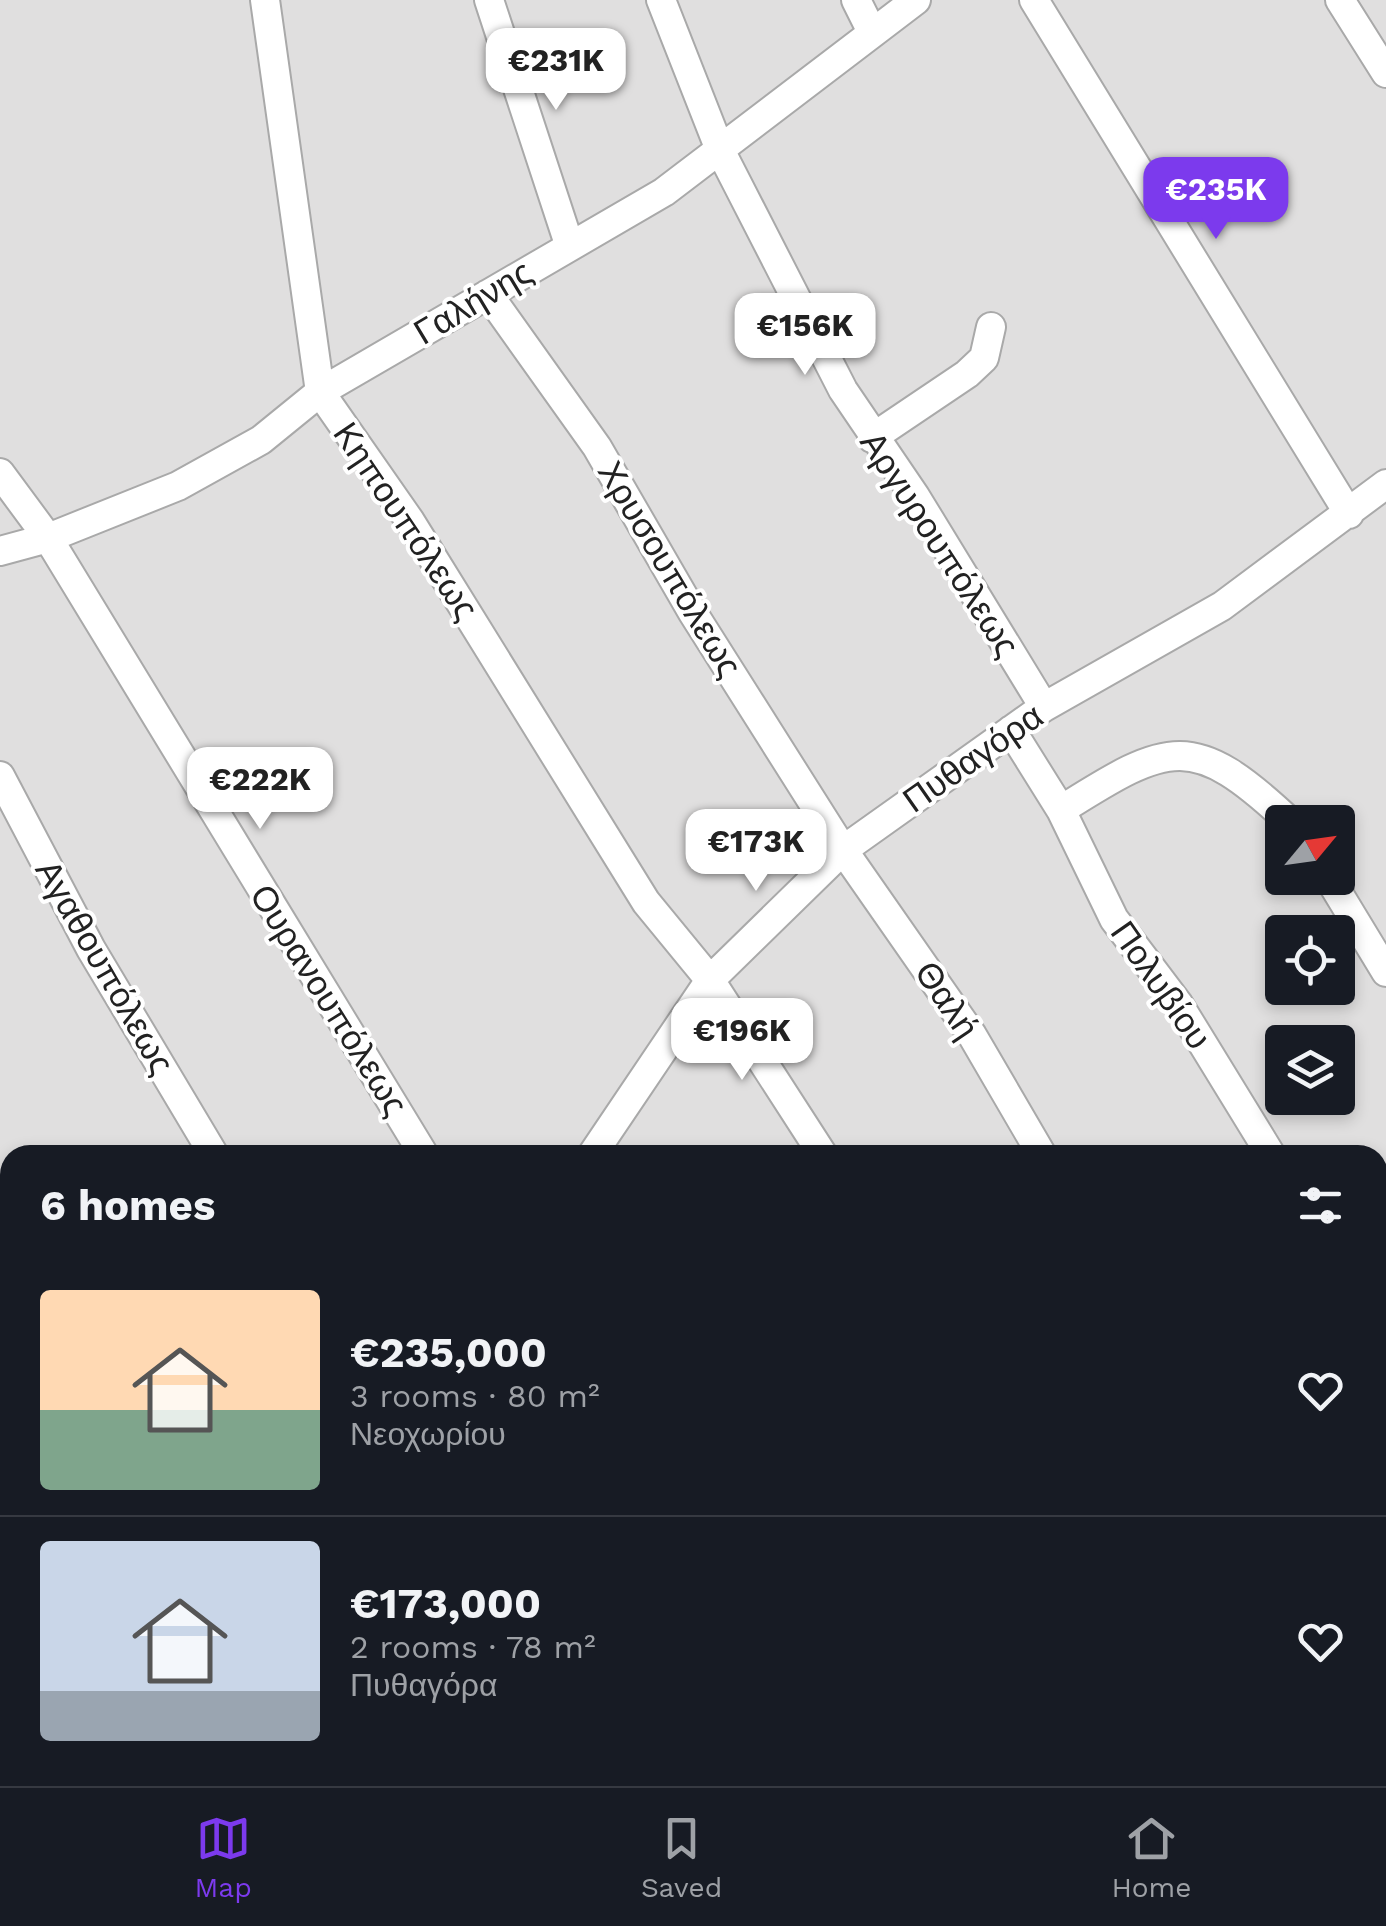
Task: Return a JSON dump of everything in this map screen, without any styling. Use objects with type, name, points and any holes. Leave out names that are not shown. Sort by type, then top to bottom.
[{"type":"street","name":"Κηπουπόλεως","points":[[264,0],[320,392],[410,521],[646,902],[710,980],[817,1145]]},
{"type":"street","points":[[489,0],[569,244]]},
{"type":"street","name":"Αργυρουπόλεως","points":[[661,0],[720,150],[872,438],[915,496],[1044,707]]},
{"type":"street","points":[[856,0],[872,32]]},
{"type":"street","name":"Γαλήνης","points":[[0,550],[48,538],[178,486],[261,440],[320,392],[664,192],[916,0]]},
{"type":"street","points":[[1034,0],[1349,514]]},
{"type":"street","points":[[1340,0],[1386,74]]},
{"type":"street","name":"Χρυσουπόλεως","points":[[488,294],[597,447],[693,612],[843,850]]},
{"type":"street","points":[[872,438],[967,374],[984,358],[991,327]]},
{"type":"street","name":"Ουρανουπόλεως","points":[[0,473],[48,538],[418,1145]]},
{"type":"street","name":"Πυθαγόρα","points":[[599,1145],[710,980],[843,850],[1044,707],[1222,606],[1386,484]]},
{"type":"street","name":"Πολυβίου","points":[[1011,730],[1061,810],[1114,919],[1180,1005],[1265,1145]]},
{"type":"street","points":[[1061,810],[1132,769],[1186,753],[1236,774],[1271,805]]},
{"type":"street","name":"Αγαθουπόλεως","points":[[0,776],[90,949],[208,1145]]},
{"type":"street","name":"Θαλή","points":[[843,850],[972,1035],[1036,1145]]},
{"type":"street","points":[[1339,895],[1386,972]]},
{"type":"shaded area","points":[[0,0],[1386,0],[1386,1145],[0,1145]]}]
